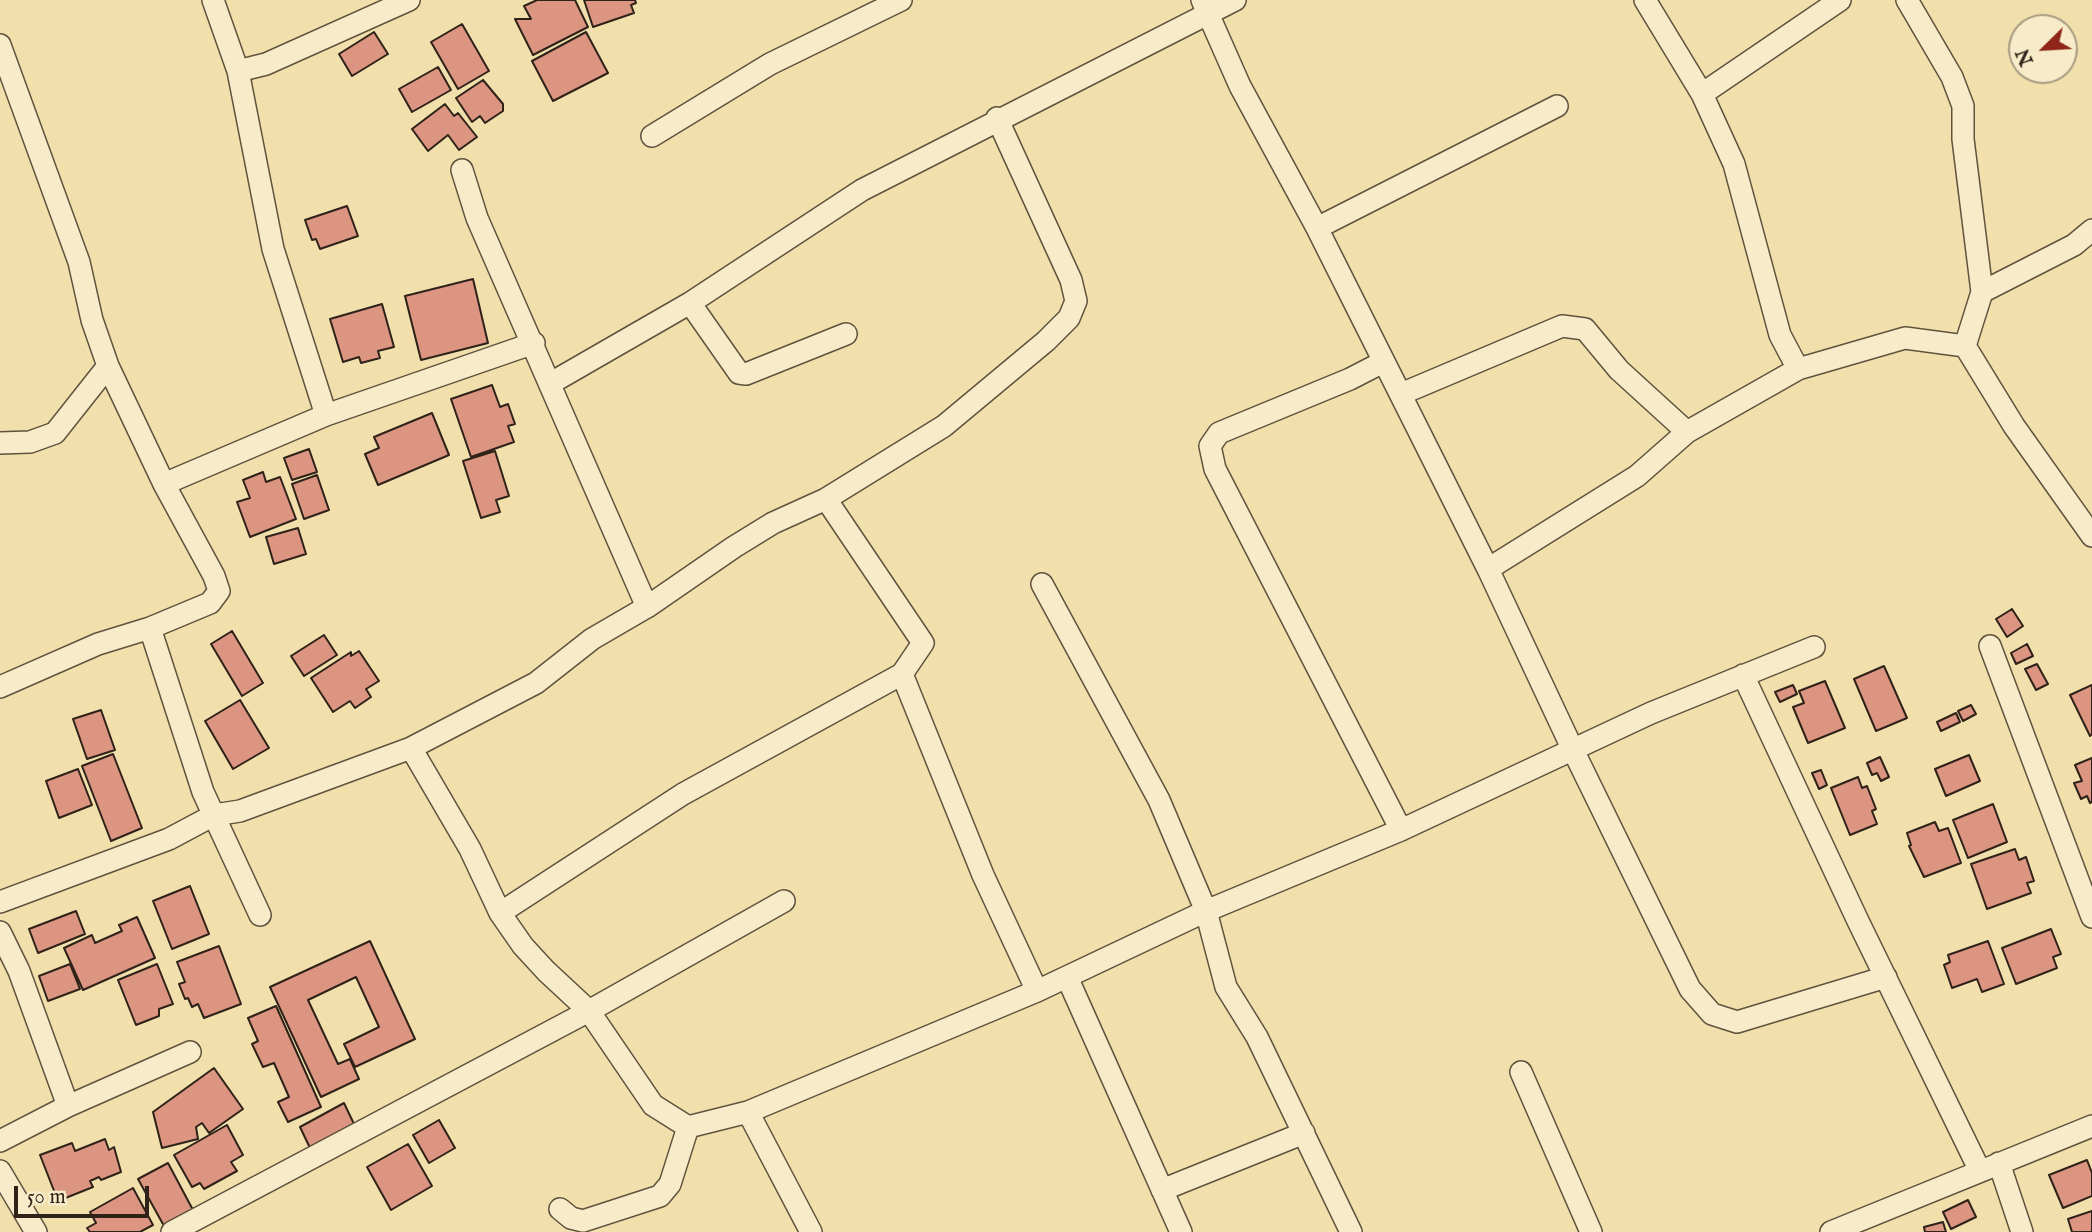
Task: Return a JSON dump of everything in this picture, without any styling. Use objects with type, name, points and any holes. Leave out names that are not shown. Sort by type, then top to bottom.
[{"type":"street","points":[[213,0],[238,71],[273,250],[326,415]]},
{"type":"street","points":[[238,71],[265,64],[408,0]]},
{"type":"street","points":[[652,136],[770,64],[900,0]]},
{"type":"street","points":[[551,383],[690,303],[862,190],[1204,6],[1235,0]]},
{"type":"street","points":[[1645,0],[1702,94],[1734,164],[1780,335],[1798,369]]},
{"type":"street","points":[[1702,94],[1840,0]]},
{"type":"street","points":[[1907,0],[1952,77],[1963,106],[1963,139],[1982,292],[1965,346],[2014,426],[2092,536]]},
{"type":"street","points":[[1204,6],[1240,86],[1317,228],[1489,569],[1572,748],[1690,989],[1712,1014],[1737,1022],[1886,977]]},
{"type":"street","points":[[0,45],[75,252],[107,366],[164,484],[204,553],[219,591],[211,603],[150,628],[98,644],[0,687]]},
{"type":"street","points":[[1317,228],[1557,106]]},
{"type":"street","points":[[0,902],[146,848],[214,815],[240,811],[411,748],[536,683],[592,639],[647,607],[773,523],[826,499],[944,426],[1046,341],[1069,318],[1076,301],[1071,280],[998,118]]},
{"type":"street","points":[[463,170],[477,218],[534,343],[647,607]]},
{"type":"street","points":[[1982,292],[2074,245],[2092,230]]},
{"type":"street","points":[[690,303],[739,373],[746,374],[846,334]]},
{"type":"street","points":[[1401,394],[1562,326],[1574,327],[1585,329],[1619,370],[1687,432]]},
{"type":"street","points":[[1489,569],[1637,476],[1687,432],[1798,369],[1905,338],[1965,346]]},
{"type":"street","points":[[164,484],[326,415],[534,343]]},
{"type":"street","points":[[1383,362],[1350,379],[1219,433],[1210,446],[1215,469],[1401,830]]},
{"type":"street","points":[[0,442],[30,442],[55,433],[107,366]]},
{"type":"street","points":[[500,914],[683,794],[902,674],[923,643],[826,499]]},
{"type":"street","points":[[1042,584],[1159,800],[1206,911],[1226,987],[1257,1037],[1351,1232]]},
{"type":"street","points":[[150,628],[203,792],[260,915]]},
{"type":"street","points":[[1990,646],[2092,917]]},
{"type":"street","points":[[411,748],[470,849],[500,914],[546,971],[589,1011],[653,1105],[688,1127],[748,1112],[1037,991],[1206,911],[1401,830],[1572,748],[1814,647]]},
{"type":"street","points":[[902,674],[983,875],[1037,991]]},
{"type":"street","points":[[1743,675],[1979,1170]]},
{"type":"street","points":[[172,1232],[589,1011],[784,901]]},
{"type":"street","points":[[0,932],[19,971],[68,1106]]},
{"type":"street","points":[[1067,977],[1181,1232]]},
{"type":"street","points":[[0,1141],[68,1106],[190,1052]]},
{"type":"street","points":[[1521,1072],[1591,1232]]},
{"type":"street","points":[[748,1112],[811,1232]]},
{"type":"street","points":[[1831,1232],[2092,1126]]},
{"type":"street","points":[[560,1209],[571,1218],[583,1222],[660,1196],[670,1184],[688,1127]]},
{"type":"street","points":[[1162,1190],[1304,1133]]},
{"type":"street","points":[[1999,1163],[2022,1232]]},
{"type":"street","points":[[0,1171],[36,1232]]},
{"type":"building","points":[[537,0],[575,0],[588,27],[533,55],[515,19],[531,19],[524,6]]},
{"type":"building","points":[[584,0],[635,0],[636,3],[631,5],[634,13],[593,27]]},
{"type":"building","points":[[462,24],[489,71],[458,89],[431,42]]},
{"type":"building","points":[[374,32],[388,54],[352,76],[339,54]]},
{"type":"building","points":[[586,32],[608,73],[553,101],[532,61]]},
{"type":"building","points":[[438,67],[451,90],[412,112],[399,89]]},
{"type":"building","points":[[483,80],[503,104],[503,111],[485,123],[480,116],[472,122],[456,98]]},
{"type":"building","points":[[445,104],[454,116],[458,113],[477,137],[459,150],[448,135],[428,151],[412,129]]},
{"type":"building","points":[[347,206],[358,236],[320,249],[316,239],[312,240],[305,220]]},
{"type":"building","points":[[473,279],[488,343],[421,360],[405,296]]},
{"type":"building","points":[[382,304],[394,347],[378,351],[380,358],[361,363],[359,357],[343,362],[330,319]]},
{"type":"building","points":[[492,385],[500,407],[508,404],[515,424],[508,426],[514,442],[471,457],[451,399]]},
{"type":"building","points":[[432,413],[449,455],[378,485],[365,454],[379,448],[374,437]]},
{"type":"building","points":[[309,449],[317,472],[292,480],[284,458]]},
{"type":"building","points":[[495,451],[509,496],[496,500],[500,512],[481,518],[463,461]]},
{"type":"building","points":[[263,472],[266,482],[280,477],[296,519],[250,537],[237,502],[250,498],[243,480]]},
{"type":"building","points":[[317,475],[329,510],[304,519],[292,484]]},
{"type":"building","points":[[298,528],[306,554],[274,564],[266,537]]},
{"type":"building","points":[[2012,609],[2023,626],[2007,637],[1996,619]]},
{"type":"building","points":[[232,631],[263,683],[242,696],[211,644]]},
{"type":"building","points":[[324,635],[337,655],[304,676],[291,656]]},
{"type":"building","points":[[2027,644],[2033,656],[2016,664],[2011,653]]},
{"type":"building","points":[[359,651],[379,681],[366,689],[371,697],[355,708],[350,701],[333,712],[311,678],[351,652],[351,656]]},
{"type":"building","points":[[2037,664],[2048,684],[2036,690],[2025,669]]},
{"type":"building","points":[[1884,666],[1907,718],[1876,731],[1854,679]]},
{"type":"building","points":[[1825,681],[1845,728],[1808,743],[1793,707],[1804,703],[1799,691]]},
{"type":"building","points":[[1793,685],[1797,694],[1780,702],[1775,692]]},
{"type":"building","points":[[2092,685],[2092,734],[2090,736],[2070,695]]},
{"type":"building","points":[[240,700],[269,748],[233,769],[205,721]]},
{"type":"building","points":[[1971,705],[1976,714],[1963,721],[1958,711]]},
{"type":"building","points":[[101,710],[115,750],[87,759],[73,719]]},
{"type":"building","points":[[1956,713],[1960,722],[1941,731],[1937,722]]},
{"type":"building","points":[[113,754],[142,828],[111,841],[82,766]]},
{"type":"building","points":[[1969,755],[1980,781],[1946,796],[1935,769]]},
{"type":"building","points":[[1880,757],[1889,777],[1881,781],[1877,773],[1872,775],[1867,763]]},
{"type":"building","points":[[2092,758],[2090,803],[2087,796],[2081,799],[2074,783],[2082,781],[2075,765]]},
{"type":"building","points":[[78,769],[92,805],[59,818],[46,781]]},
{"type":"building","points":[[1821,770],[1827,785],[1819,789],[1812,773]]},
{"type":"building","points":[[1858,777],[1862,788],[1867,786],[1876,809],[1872,811],[1877,824],[1850,835],[1831,788]]},
{"type":"building","points":[[1993,804],[2007,842],[1968,858],[1953,820]]},
{"type":"building","points":[[1935,822],[1939,831],[1948,828],[1961,863],[1924,877],[1909,846],[1911,845],[1907,833]]},
{"type":"building","points":[[2015,849],[2019,860],[2026,857],[2034,881],[2027,883],[2031,893],[1987,909],[1971,864]]},
{"type":"building","points":[[190,886],[209,934],[172,949],[153,901]]},
{"type":"building","points":[[76,911],[85,934],[38,953],[29,929]]},
{"type":"building","points":[[137,917],[155,958],[83,990],[64,948],[92,935],[95,943],[122,931],[119,925]]},
{"type":"building","points":[[2051,929],[2061,954],[2053,957],[2057,968],[2016,984],[2002,948]]},
{"type":"building","points":[[370,941],[415,1039],[355,1067],[344,1044],[379,1027],[356,977],[308,1000],[338,1064],[350,1059],[359,1079],[321,1097],[270,987]]},
{"type":"building","points":[[1988,941],[2004,984],[1982,992],[1977,979],[1952,988],[1944,965],[1950,962],[1948,955]]},
{"type":"building","points":[[219,946],[241,1004],[204,1018],[198,1004],[192,1007],[188,998],[185,999],[179,984],[185,982],[177,962]]},
{"type":"building","points":[[70,964],[80,989],[48,1001],[39,976]]},
{"type":"building","points":[[157,964],[173,1004],[159,1009],[159,1016],[136,1025],[118,980]]},
{"type":"building","points":[[276,1006],[321,1107],[288,1122],[278,1102],[289,1097],[274,1063],[263,1067],[252,1044],[258,1041],[248,1018]]},
{"type":"building","points":[[214,1068],[243,1109],[209,1133],[202,1123],[196,1127],[198,1139],[162,1148],[153,1112]]},
{"type":"building","points":[[344,1103],[354,1124],[310,1148],[300,1127]]},
{"type":"building","points":[[439,1120],[455,1148],[429,1163],[413,1135]]},
{"type":"building","points":[[227,1125],[243,1155],[231,1162],[237,1171],[204,1189],[200,1183],[192,1187],[174,1155]]},
{"type":"building","points":[[105,1139],[109,1150],[114,1147],[121,1172],[101,1180],[99,1177],[90,1181],[93,1187],[58,1201],[40,1155],[72,1143],[75,1151]]},
{"type":"building","points":[[408,1144],[432,1186],[391,1210],[367,1167]]},
{"type":"building","points":[[2087,1160],[2092,1173],[2092,1196],[2063,1208],[2049,1175]]},
{"type":"building","points":[[168,1163],[193,1210],[164,1226],[138,1179]]},
{"type":"building","points":[[133,1188],[153,1225],[140,1232],[90,1232],[87,1228],[96,1223],[90,1212]]},
{"type":"building","points":[[1968,1200],[1976,1217],[1951,1229],[1943,1212]]},
{"type":"building","points":[[2092,1211],[2092,1232],[2072,1232],[2068,1219]]},
{"type":"building","points":[[1943,1222],[1946,1232],[1925,1232],[1924,1227]]}]
